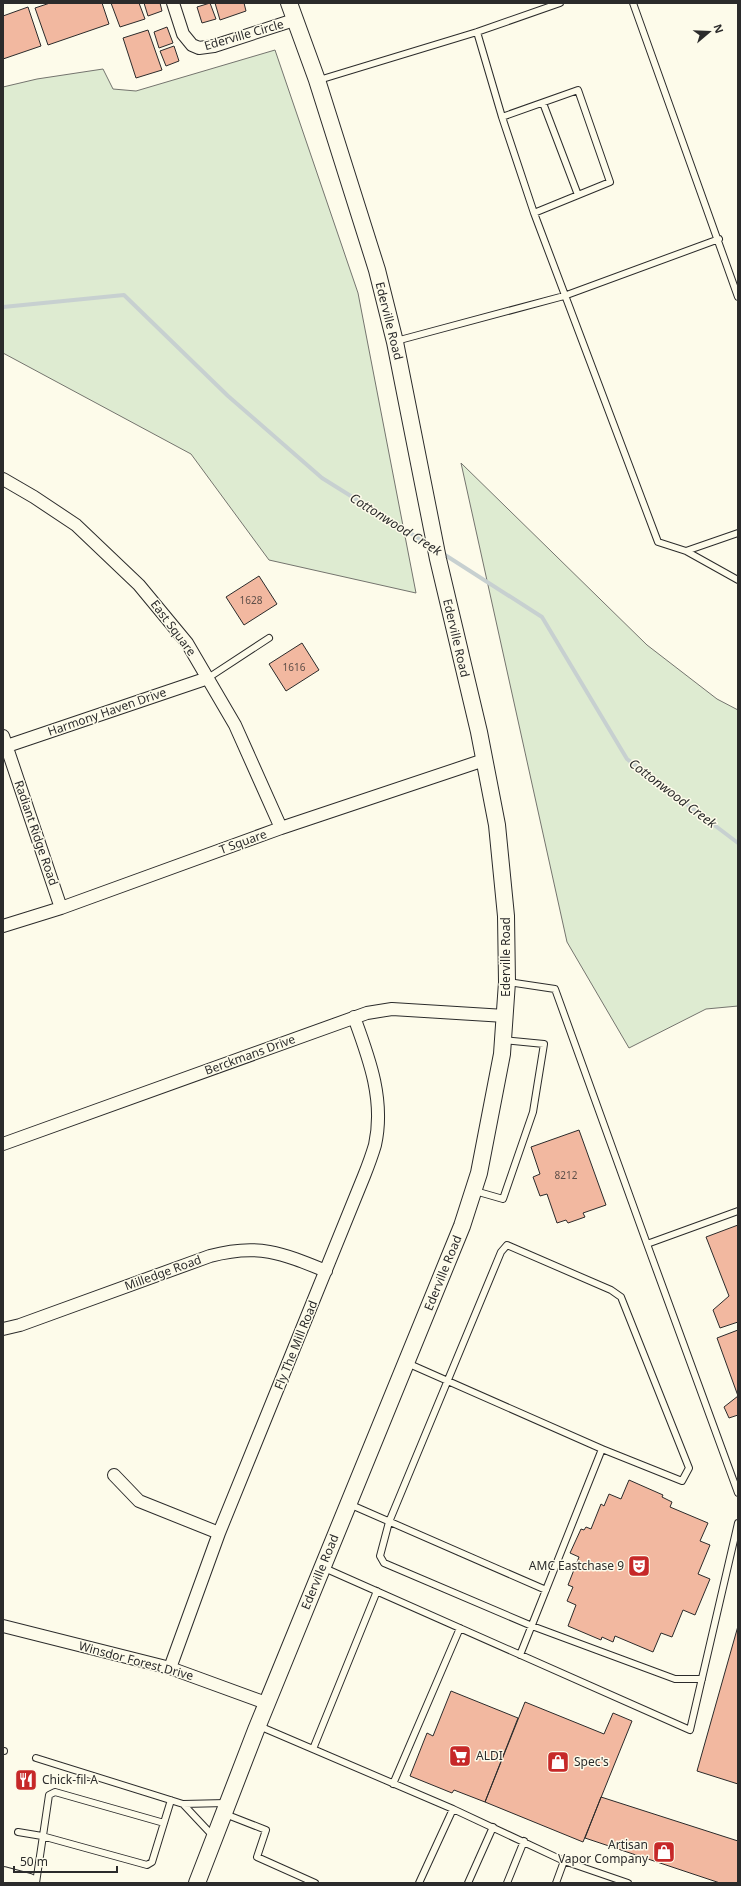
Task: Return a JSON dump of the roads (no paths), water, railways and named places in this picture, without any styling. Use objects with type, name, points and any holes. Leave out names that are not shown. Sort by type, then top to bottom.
[{"type":"main road","points":[[3,1876],[29,1883]]},
{"type":"street","name":"Ederville Circle","points":[[173,3],[183,34],[192,45],[199,48],[207,48],[294,20]]},
{"type":"street","name":"Ederville Road","points":[[197,1883],[266,1704],[462,1226],[487,1136],[502,1054],[507,982],[506,916],[497,825],[484,760],[455,637],[395,342],[377,270],[317,80],[289,3]]},
{"type":"street","name":"East Square","points":[[3,479],[34,497],[76,525],[139,585],[187,643],[235,725],[281,828]]},
{"type":"street","name":"Harmony Haven Drive","points":[[5,741],[208,678]]},
{"type":"street","name":"Radiant Ridge Road","points":[[5,741],[62,908]]},
{"type":"street","name":"T Square","points":[[3,926],[62,908],[281,828],[484,760]]},
{"type":"street","name":"Berckmans Drive","points":[[3,1144],[354,1017],[392,1009],[505,1016]]},
{"type":"street","name":"Fly The Mill Road","points":[[170,1668],[219,1532],[326,1271],[364,1176],[375,1144],[378,1126],[375,1085],[371,1065],[354,1017]]},
{"type":"street","name":"Milledge Road","points":[[3,1329],[20,1325],[210,1256],[231,1250],[267,1251],[288,1255],[326,1271]]},
{"type":"street","points":[[114,1475],[139,1501],[219,1532]]},
{"type":"street","name":"Winsdor Forest Drive","points":[[3,1626],[170,1668],[266,1704]]},
{"type":"lane","points":[[317,80],[477,32],[560,3]]},
{"type":"lane","points":[[633,3],[738,296]]},
{"type":"lane","points":[[477,32],[502,117],[534,213],[564,296],[658,542],[686,552],[738,580]]},
{"type":"lane","points":[[502,117],[578,90],[610,182],[534,213]]},
{"type":"lane","points":[[543,103],[578,195]]},
{"type":"lane","points":[[395,342],[564,296],[718,239]]},
{"type":"lane","points":[[686,552],[738,533]]},
{"type":"lane","points":[[208,678],[269,638]]},
{"type":"lane","points":[[507,982],[555,989],[738,1493]]},
{"type":"lane","points":[[473,1190],[503,1199],[533,1112],[544,1044],[503,1040]]},
{"type":"lane","points":[[647,1244],[738,1211]]},
{"type":"lane","points":[[406,1362],[448,1382],[602,1449],[682,1481],[689,1468],[621,1297],[611,1290],[507,1245],[501,1252],[448,1382],[390,1522],[380,1556],[384,1563],[532,1626],[675,1679],[702,1679]]},
{"type":"lane","points":[[520,1655],[602,1449]]},
{"type":"lane","points":[[348,1504],[546,1590]]},
{"type":"lane","points":[[322,1567],[690,1730],[736,1541],[738,1523]]},
{"type":"lane","points":[[313,1749],[377,1591]]},
{"type":"lane","points":[[394,1784],[460,1628]]},
{"type":"lane","points":[[258,1725],[453,1809],[564,1860],[628,1883]]},
{"type":"lane","points":[[36,1758],[183,1804],[226,1808],[266,1830],[256,1857],[315,1883]]},
{"type":"lane","points":[[36,1883],[49,1795],[55,1792],[164,1823]]},
{"type":"lane","points":[[18,1832],[42,1836],[147,1865],[152,1862],[171,1800]]},
{"type":"lane","points":[[183,1804],[214,1838]]},
{"type":"lane","points":[[419,1883],[453,1809]]},
{"type":"lane","points":[[468,1883],[493,1827]]},
{"type":"lane","points":[[507,1883],[524,1841]]},
{"type":"lane","points":[[556,1883],[564,1860]]},
{"type":"waterway","name":"Cottonwood Creek","points":[[3,307],[124,295],[228,396],[322,478],[431,546]]},
{"type":"waterway","name":"Cottonwood Creek","points":[[442,553],[542,617],[627,759],[738,843]]},
{"type":"place","name":"AMC Eastchase 9","points":[[639,1566]]},
{"type":"place","name":"ALDI","points":[[460,1756]]},
{"type":"place","name":"Spec's","points":[[558,1762]]},
{"type":"place","name":"Chick-fil-A","points":[[26,1780]]},
{"type":"place","name":"Artisan Vapor Company","points":[[664,1852]]}]
